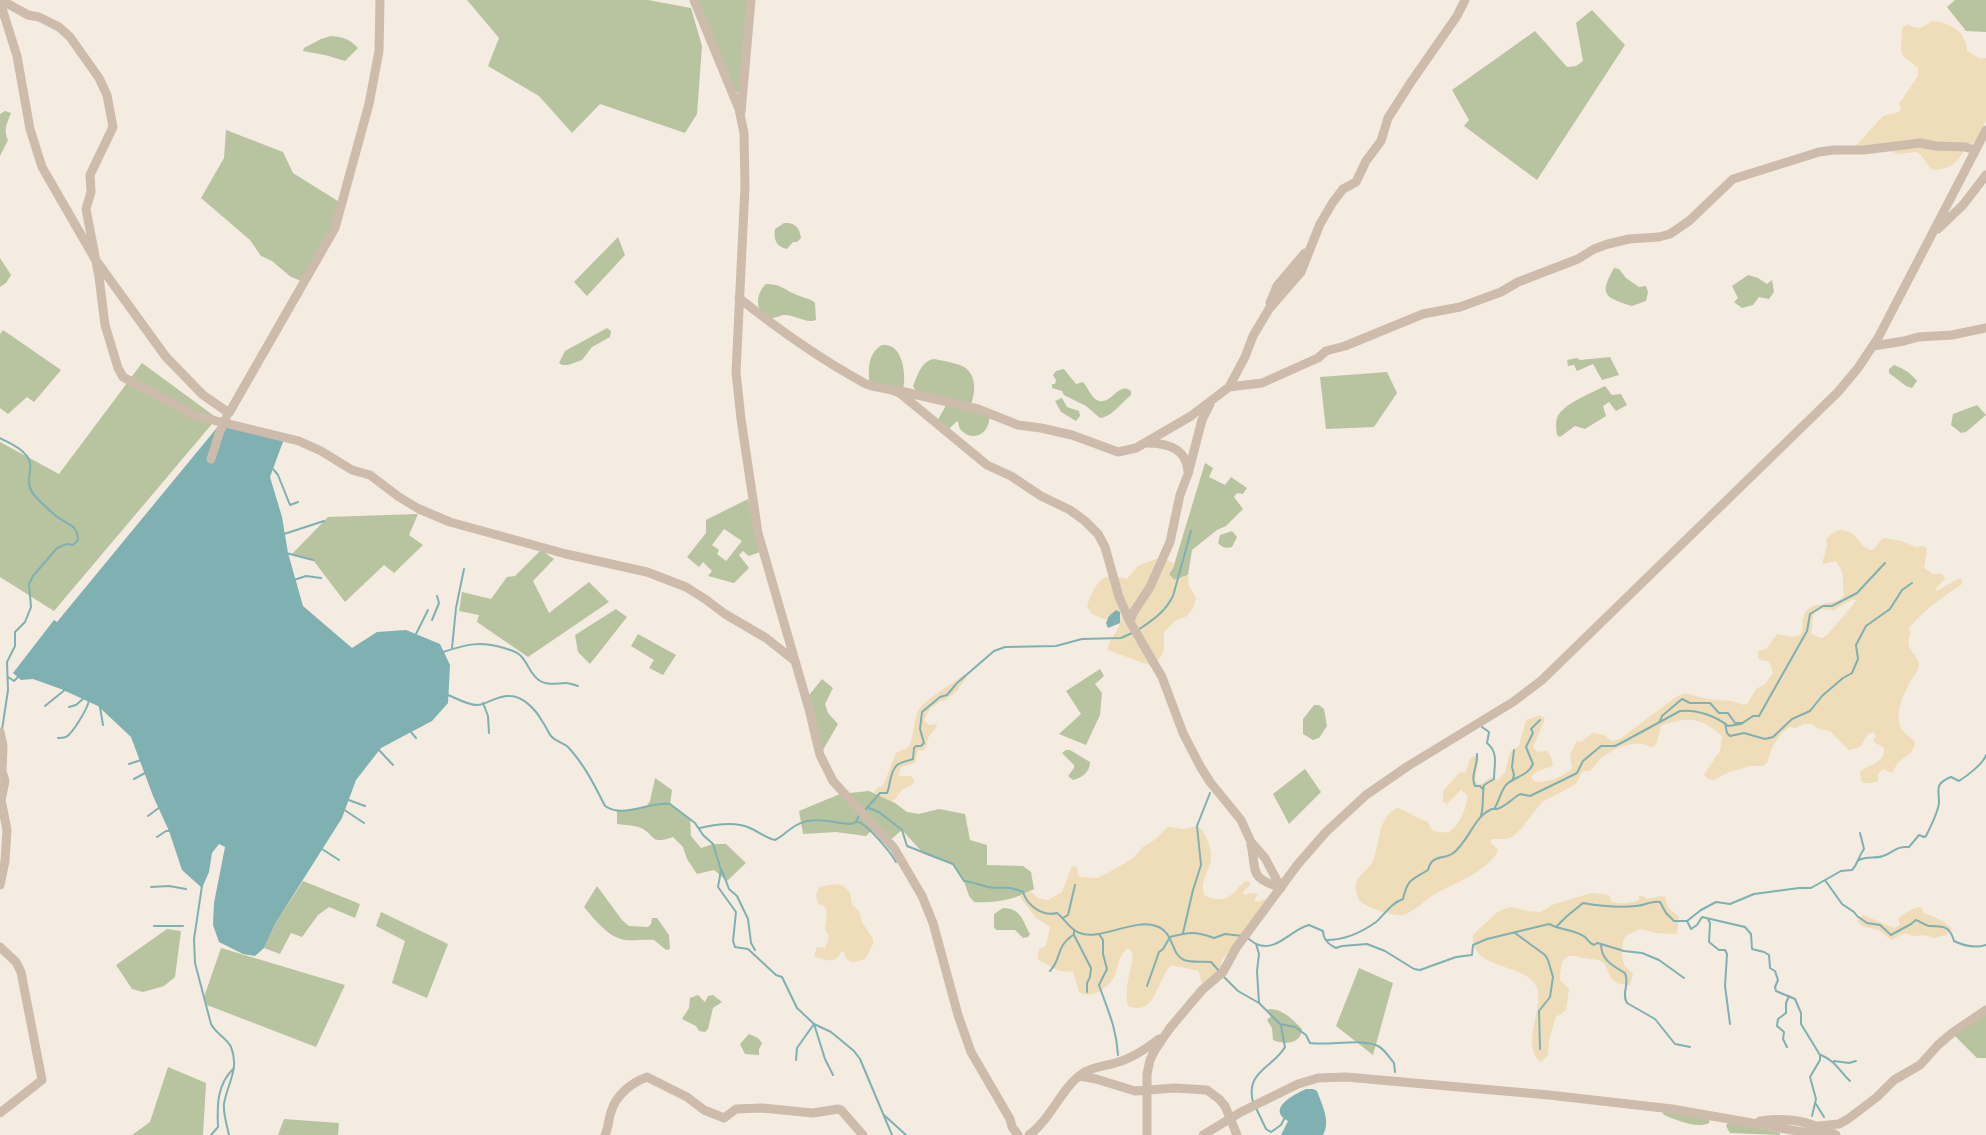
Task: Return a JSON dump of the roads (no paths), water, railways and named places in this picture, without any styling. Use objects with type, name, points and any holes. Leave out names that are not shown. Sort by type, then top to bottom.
[{"type":"street","points":[[212,459],[218,434],[229,413],[335,228],[370,96],[379,51],[380,0]]},
{"type":"street","points":[[694,0],[741,116],[744,133],[745,186],[738,298],[736,372],[756,524],[820,755],[833,782],[894,848],[922,896],[933,923],[958,1015],[971,1052],[1018,1135]]},
{"type":"street","points":[[741,116],[751,0]]},
{"type":"street","points":[[738,298],[787,336],[870,386],[896,390],[978,410],[1018,425],[1041,428],[1072,436],[1118,452],[1136,448],[1191,416],[1229,388],[1245,357],[1253,336],[1269,308],[1301,272],[1309,250],[1333,202],[1343,189],[1356,182],[1366,160],[1381,141],[1388,118],[1457,16],[1465,0]]},
{"type":"street","points":[[0,1],[17,56],[30,129],[42,167],[95,259],[166,357],[204,395],[229,413]]},
{"type":"street","points":[[0,1],[28,15],[39,17],[59,26],[70,37],[99,78],[107,95],[113,127],[101,148],[90,175],[91,192],[86,209],[105,326],[120,374],[154,395],[196,416],[314,447],[352,470],[370,475],[399,497],[420,509],[450,522],[566,554],[647,572],[686,588],[766,638],[795,661]]},
{"type":"street","points":[[1147,1135],[1147,1074],[1150,1060],[1164,1036],[1202,990],[1223,972],[1236,948],[1326,832],[1366,796],[1408,766],[1513,702],[1542,680],[1814,416],[1858,368],[1873,346],[1986,130]]},
{"type":"street","points":[[1229,388],[1262,383],[1318,358],[1326,351],[1345,346],[1423,314],[1460,306],[1501,292],[1518,282],[1578,259],[1594,249],[1608,244],[1629,239],[1670,234],[1690,221],[1733,179],[1740,176],[1780,166],[1819,152],[1834,150],[1864,150],[1920,143],[1936,146],[1965,147],[1975,150]]},
{"type":"street","points":[[1931,236],[1963,205],[1986,175]]},
{"type":"street","points":[[1873,346],[1918,337],[1952,335],[1986,328]]},
{"type":"street","points":[[896,390],[987,465],[1011,476],[1041,496],[1070,510],[1086,521],[1098,534],[1105,547],[1119,597],[1130,622],[1162,678],[1183,733],[1200,766],[1240,820],[1251,842],[1265,858],[1281,888]]},
{"type":"street","points":[[1130,622],[1133,613],[1150,587],[1170,542],[1180,495],[1188,474],[1202,420],[1211,402]]},
{"type":"street","points":[[1147,443],[1168,445],[1182,453],[1186,461],[1188,474]]},
{"type":"street","points":[[0,732],[3,746],[2,771],[5,781],[1,801],[7,830],[5,861],[0,885]]},
{"type":"street","points":[[1251,842],[1254,870],[1257,877],[1261,882],[1281,888]]},
{"type":"street","points":[[0,947],[16,962],[21,972],[42,1080],[0,1112]]},
{"type":"street","points":[[1819,1131],[1848,1119],[1877,1097],[1894,1080],[1920,1065],[1938,1045],[1986,1010]]},
{"type":"street","points":[[1032,1134],[1079,1076],[1097,1066],[1123,1061],[1144,1050],[1164,1036]]},
{"type":"street","points":[[1079,1076],[1096,1079],[1136,1092],[1174,1088],[1207,1090],[1225,1106],[1237,1135]]},
{"type":"street","points":[[605,1135],[609,1128],[611,1112],[617,1098],[623,1091],[647,1077],[686,1097],[704,1110],[720,1118],[724,1118],[736,1109],[762,1108],[813,1113],[838,1109],[863,1135]]},
{"type":"street","points":[[1203,1135],[1229,1119],[1298,1084],[1318,1078],[1346,1077],[1549,1095],[1672,1109],[1836,1135]]},
{"type":"water","points":[[220,424],[284,439],[270,477],[282,517],[288,553],[303,606],[352,648],[377,632],[406,630],[440,644],[450,665],[448,703],[432,721],[381,748],[356,780],[342,818],[275,924],[264,948],[255,956],[243,954],[219,942],[213,925],[214,903],[225,847],[219,844],[212,853],[209,872],[202,888],[182,870],[169,831],[153,796],[131,737],[98,706],[61,689],[33,679],[21,680],[13,673],[54,620],[57,622]]},
{"type":"water","points":[[1116,610],[1120,612],[1120,623],[1108,628],[1106,623],[1109,616]]},
{"type":"water","points":[[1306,1089],[1317,1091],[1326,1119],[1323,1135],[1281,1135],[1288,1121],[1280,1112],[1281,1107],[1289,1099]]},
{"type":"waterway","points":[[0,438],[24,452],[30,464],[29,484],[34,495],[56,516],[74,527],[78,540],[73,545],[67,544],[57,548],[33,576],[29,584],[31,607],[25,622],[15,632],[15,646],[7,662],[8,690],[2,730]]},
{"type":"waterway","points":[[273,469],[278,475],[290,505],[298,502]]},
{"type":"waterway","points":[[284,534],[324,521]]},
{"type":"waterway","points":[[1138,630],[1154,619],[1170,602],[1191,531]]},
{"type":"waterway","points":[[286,553],[313,560]]},
{"type":"waterway","points":[[1327,940],[1353,935],[1376,922],[1392,906],[1403,899],[1409,883],[1428,870],[1435,859],[1448,856],[1458,849],[1484,813],[1503,806],[1520,794],[1530,796],[1577,773],[1583,761],[1601,746],[1615,746],[1680,711],[1693,711],[1705,714],[1718,719],[1728,726],[1741,724],[1753,716],[1759,716],[1807,631],[1810,614],[1823,606],[1832,606],[1857,593],[1885,563]]},
{"type":"waterway","points":[[452,648],[456,608],[464,569]]},
{"type":"waterway","points":[[294,580],[306,576],[321,578]]},
{"type":"waterway","points":[[1725,723],[1727,733],[1730,736],[1744,733],[1765,739],[1773,737],[1792,719],[1810,711],[1822,696],[1843,678],[1852,673],[1858,659],[1856,645],[1866,626],[1890,609],[1902,590],[1912,583]]},
{"type":"waterway","points":[[432,620],[439,603],[437,596]]},
{"type":"waterway","points":[[416,634],[428,610]]},
{"type":"waterway","points":[[865,810],[880,793],[887,793],[893,771],[897,765],[913,759],[914,748],[924,743],[920,729],[922,712],[940,697],[947,695],[957,683],[994,651],[1005,647],[1056,646],[1082,639],[1121,638],[1132,633]]},
{"type":"waterway","points":[[443,652],[474,644],[495,646],[519,654],[540,681],[553,684],[568,683],[578,686]]},
{"type":"waterway","points":[[8,677],[14,681],[18,677]]},
{"type":"waterway","points":[[45,706],[66,689]]},
{"type":"waterway","points":[[448,695],[473,705],[505,696],[520,698],[536,712],[549,734],[574,754],[589,775],[605,806],[612,810],[620,811],[670,804],[695,823],[703,835],[713,844],[721,870],[718,887],[736,912],[733,941],[735,947],[748,949],[776,975],[782,977],[797,1008],[814,1024],[825,1059],[833,1075]]},
{"type":"waterway","points":[[69,707],[76,705],[84,698]]},
{"type":"waterway","points":[[1660,721],[1662,716],[1682,699],[1690,703],[1710,703],[1719,713],[1728,713],[1735,723],[1743,723]]},
{"type":"waterway","points":[[58,738],[66,737],[72,731],[89,700]]},
{"type":"waterway","points":[[483,703],[488,716],[489,733]]},
{"type":"waterway","points":[[100,707],[103,725]]},
{"type":"waterway","points":[[1494,809],[1505,786],[1531,768],[1533,764],[1526,747],[1533,733],[1531,729],[1540,720]]},
{"type":"waterway","points":[[1481,816],[1484,785],[1494,779],[1495,764],[1493,751],[1487,743],[1489,732],[1482,727]]},
{"type":"waterway","points":[[411,732],[416,738]]},
{"type":"waterway","points":[[378,749],[393,765]]},
{"type":"waterway","points":[[1513,779],[1514,750]]},
{"type":"waterway","points":[[1477,754],[1474,782],[1475,786],[1480,786],[1483,789]]},
{"type":"waterway","points":[[1859,860],[1880,857],[1898,848],[1909,847],[1919,835],[1926,836],[1938,810],[1938,790],[1942,782],[1951,777],[1959,781],[1971,773],[1986,755]]},
{"type":"waterway","points":[[129,764],[141,760]]},
{"type":"waterway","points":[[134,779],[145,773]]},
{"type":"waterway","points":[[1183,933],[1201,865],[1197,826],[1210,793]]},
{"type":"waterway","points":[[346,799],[365,806]]},
{"type":"waterway","points":[[148,816],[160,807]]},
{"type":"waterway","points":[[869,808],[879,812],[902,830],[907,846],[953,864],[964,881],[993,888],[1012,888],[1023,892],[1036,909],[1051,914],[1057,913],[1073,929],[1088,935],[1138,925],[1156,926],[1166,933],[1176,953],[1184,960],[1211,962],[1219,971]]},
{"type":"waterway","points":[[343,809],[364,823]]},
{"type":"waterway","points":[[700,828],[719,824],[738,824],[775,840],[792,828],[808,821],[823,820],[851,824],[856,822],[859,815]]},
{"type":"waterway","points":[[857,822],[872,832],[896,862]]},
{"type":"waterway","points":[[157,837],[166,831],[171,831]]},
{"type":"waterway","points":[[1687,921],[1701,910],[1716,902],[1730,904],[1754,894],[1811,888],[1841,871],[1852,870],[1864,849],[1860,833]]},
{"type":"waterway","points":[[322,849],[339,860]]},
{"type":"waterway","points":[[722,871],[729,889],[737,896],[748,919],[751,943],[755,950]]},
{"type":"waterway","points":[[1825,880],[1842,904],[1867,923],[1880,925],[1891,935],[1916,920],[1928,926],[1945,928],[1950,932],[1954,941],[1962,944],[1986,945]]},
{"type":"waterway","points":[[1063,918],[1068,915],[1075,885]]},
{"type":"waterway","points":[[151,887],[169,886],[186,889]]},
{"type":"waterway","points":[[202,886],[194,939],[195,963],[211,1024],[227,1041],[233,1055],[234,1069],[224,1104],[229,1135]]},
{"type":"waterway","points":[[1256,944],[1264,946],[1277,943],[1302,927],[1309,925],[1323,931],[1327,941],[1336,948],[1367,944],[1385,951],[1414,969],[1420,970],[1456,957],[1472,955],[1473,945],[1487,939],[1549,924],[1556,927],[1583,903],[1623,907],[1660,902],[1666,913],[1674,921],[1687,921],[1691,929],[1697,925],[1702,917],[1745,927],[1751,934],[1752,949],[1769,955],[1770,968],[1775,971],[1778,980],[1775,987],[1776,991],[1795,999],[1801,1013],[1801,1024],[1820,1055],[1820,1060],[1810,1077],[1816,1099],[1812,1116]]},
{"type":"waterway","points":[[1708,919],[1710,923],[1709,942],[1719,950],[1725,950],[1727,954],[1725,986],[1730,1024]]},
{"type":"waterway","points":[[154,926],[183,926]]},
{"type":"waterway","points":[[1556,927],[1579,933],[1594,945],[1597,943],[1601,944],[1605,958],[1625,973],[1627,981],[1625,999],[1627,1003],[1655,1019],[1675,1044],[1690,1047]]},
{"type":"waterway","points":[[1074,930],[1074,935],[1091,968],[1087,992]]},
{"type":"waterway","points":[[1147,986],[1159,952],[1170,937],[1192,933],[1214,938],[1225,934],[1242,936]]},
{"type":"waterway","points":[[1515,933],[1545,955],[1553,977],[1550,997],[1539,1011],[1540,1049]]},
{"type":"waterway","points":[[1099,934],[1103,940],[1103,954],[1107,969],[1099,985],[1113,1027],[1118,1055]]},
{"type":"waterway","points":[[1050,971],[1063,945],[1073,935]]},
{"type":"waterway","points":[[1246,937],[1256,944],[1259,954],[1257,971],[1259,1003],[1280,1024],[1295,1027],[1306,1035],[1310,1043],[1355,1042],[1378,1046],[1385,1051],[1394,1063],[1395,1072]]},
{"type":"waterway","points":[[1601,944],[1624,951],[1642,953],[1659,960],[1684,978]]},
{"type":"waterway","points":[[1223,976],[1238,991],[1259,1003]]},
{"type":"waterway","points":[[1787,1047],[1783,1039],[1784,1032],[1777,1026],[1778,1019],[1786,1013],[1786,1003],[1789,996]]},
{"type":"waterway","points":[[796,1060],[797,1048],[814,1024],[831,1032],[854,1051],[860,1059],[892,1135]]},
{"type":"waterway","points":[[1253,1102],[1253,1083],[1257,1076],[1285,1047],[1281,1026]]},
{"type":"waterway","points":[[1821,1055],[1834,1063],[1850,1081]]},
{"type":"waterway","points":[[1834,1061],[1849,1063],[1856,1061]]},
{"type":"waterway","points":[[211,1135],[218,1127],[218,1103],[221,1088],[228,1074],[234,1068]]},
{"type":"waterway","points":[[1816,1104],[1824,1117]]},
{"type":"waterway","points":[[1256,1108],[1266,1129],[1271,1132],[1281,1125],[1284,1119]]},
{"type":"waterway","points":[[884,1115],[906,1135]]}]
